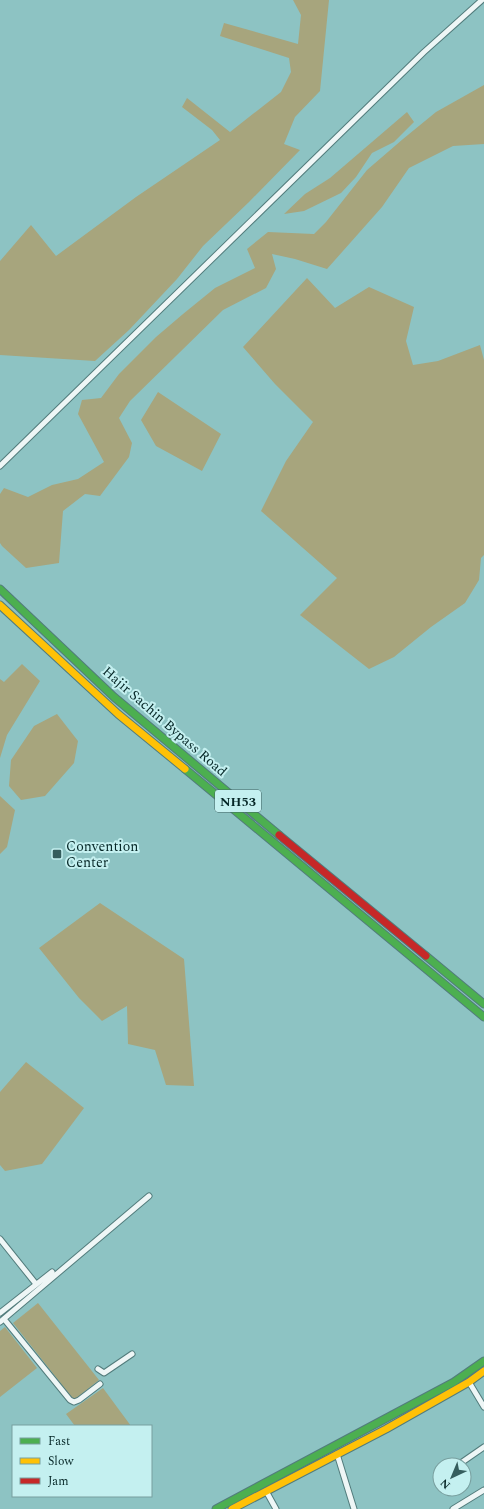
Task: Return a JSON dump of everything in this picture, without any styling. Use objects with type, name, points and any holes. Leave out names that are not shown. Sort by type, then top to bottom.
[{"type":"main road","name":"Hajir Sachin Bypass Road","points":[[0,589],[114,697],[291,846],[484,1004]]},
{"type":"main road","name":"NH53","points":[[0,605],[118,714],[484,1017]]},
{"type":"main road","points":[[216,1509],[454,1382],[484,1361]]},
{"type":"main road","points":[[232,1509],[386,1429],[468,1382],[484,1371]]},
{"type":"street","points":[[0,466],[424,52],[482,0]]},
{"type":"street","points":[[100,1384],[79,1400],[74,1402],[70,1400],[2,1320],[149,1196]]},
{"type":"street","points":[[0,1239],[36,1284]]},
{"type":"street","points":[[0,1313],[52,1272]]},
{"type":"street","points":[[98,1369],[104,1373],[132,1354]]},
{"type":"street","points":[[468,1382],[484,1407]]},
{"type":"street","points":[[470,1457],[484,1447]]},
{"type":"street","points":[[337,1454],[354,1509]]},
{"type":"street","points":[[453,1509],[484,1490]]},
{"type":"street","points":[[266,1491],[276,1509]]},
{"type":"shaded area","points":[[293,0],[329,0],[320,91],[295,117],[284,144],[300,150],[203,246],[177,279],[129,330],[95,361],[0,355],[0,261],[31,225],[56,256],[136,197],[220,140],[212,130],[182,107],[187,98],[230,132],[281,92],[291,72],[289,58],[220,36],[224,23],[298,44],[301,15]]},
{"type":"shaded area","points":[[484,85],[484,144],[453,146],[409,168],[382,207],[327,269],[295,259],[272,254],[276,269],[266,288],[223,310],[130,401],[119,418],[132,443],[129,457],[100,496],[85,494],[63,511],[59,563],[26,568],[2,546],[0,543],[0,494],[4,488],[28,497],[52,485],[78,479],[104,462],[78,414],[82,400],[101,398],[119,374],[156,337],[183,314],[215,288],[255,268],[247,249],[268,232],[314,234],[326,222],[367,170],[436,112]]},
{"type":"shaded area","points":[[407,112],[414,122],[394,142],[372,153],[356,177],[341,193],[304,211],[284,214],[305,194],[330,178]]},
{"type":"shaded area","points":[[307,278],[335,308],[369,287],[414,307],[406,341],[413,365],[438,361],[480,345],[484,360],[484,555],[481,558],[479,580],[465,603],[431,627],[394,657],[369,669],[300,615],[337,578],[261,511],[286,461],[313,422],[275,384],[243,347]]},
{"type":"shaded area","points":[[158,392],[221,434],[202,471],[156,446],[141,420]]},
{"type":"shaded area","points":[[22,664],[40,681],[7,735],[0,758],[0,679],[4,682]]},
{"type":"shaded area","points":[[57,714],[78,741],[74,763],[45,796],[21,800],[9,786],[11,760],[34,726]]},
{"type":"shaded area","points":[[0,796],[15,810],[7,847],[0,854]]},
{"type":"shaded area","points":[[100,903],[184,959],[194,1086],[166,1085],[155,1050],[128,1044],[127,1006],[102,1021],[79,998],[39,948]]},
{"type":"shaded area","points":[[26,1062],[84,1108],[42,1164],[5,1171],[0,1165],[0,1092]]},
{"type":"shaded area","points":[[38,1303],[99,1380],[74,1400],[13,1323]]},
{"type":"shaded area","points":[[5,1327],[37,1368],[0,1397],[0,1331]]},
{"type":"shaded area","points":[[103,1388],[130,1425],[74,1425],[66,1414]]},
{"type":"traffic: fast","points":[[0,589],[114,697],[279,835]]},
{"type":"traffic: fast","points":[[185,769],[484,1017]]},
{"type":"traffic: fast","points":[[426,956],[484,1004]]},
{"type":"traffic: fast","points":[[216,1509],[454,1382],[484,1361]]},
{"type":"traffic: slow","points":[[0,605],[118,714],[185,769]]},
{"type":"traffic: slow","points":[[232,1509],[386,1429],[469,1382],[484,1371]]},
{"type":"traffic: jam","points":[[279,835],[426,956]]},
{"type":"place","name":"Convention Center","points":[[57,854]]}]
